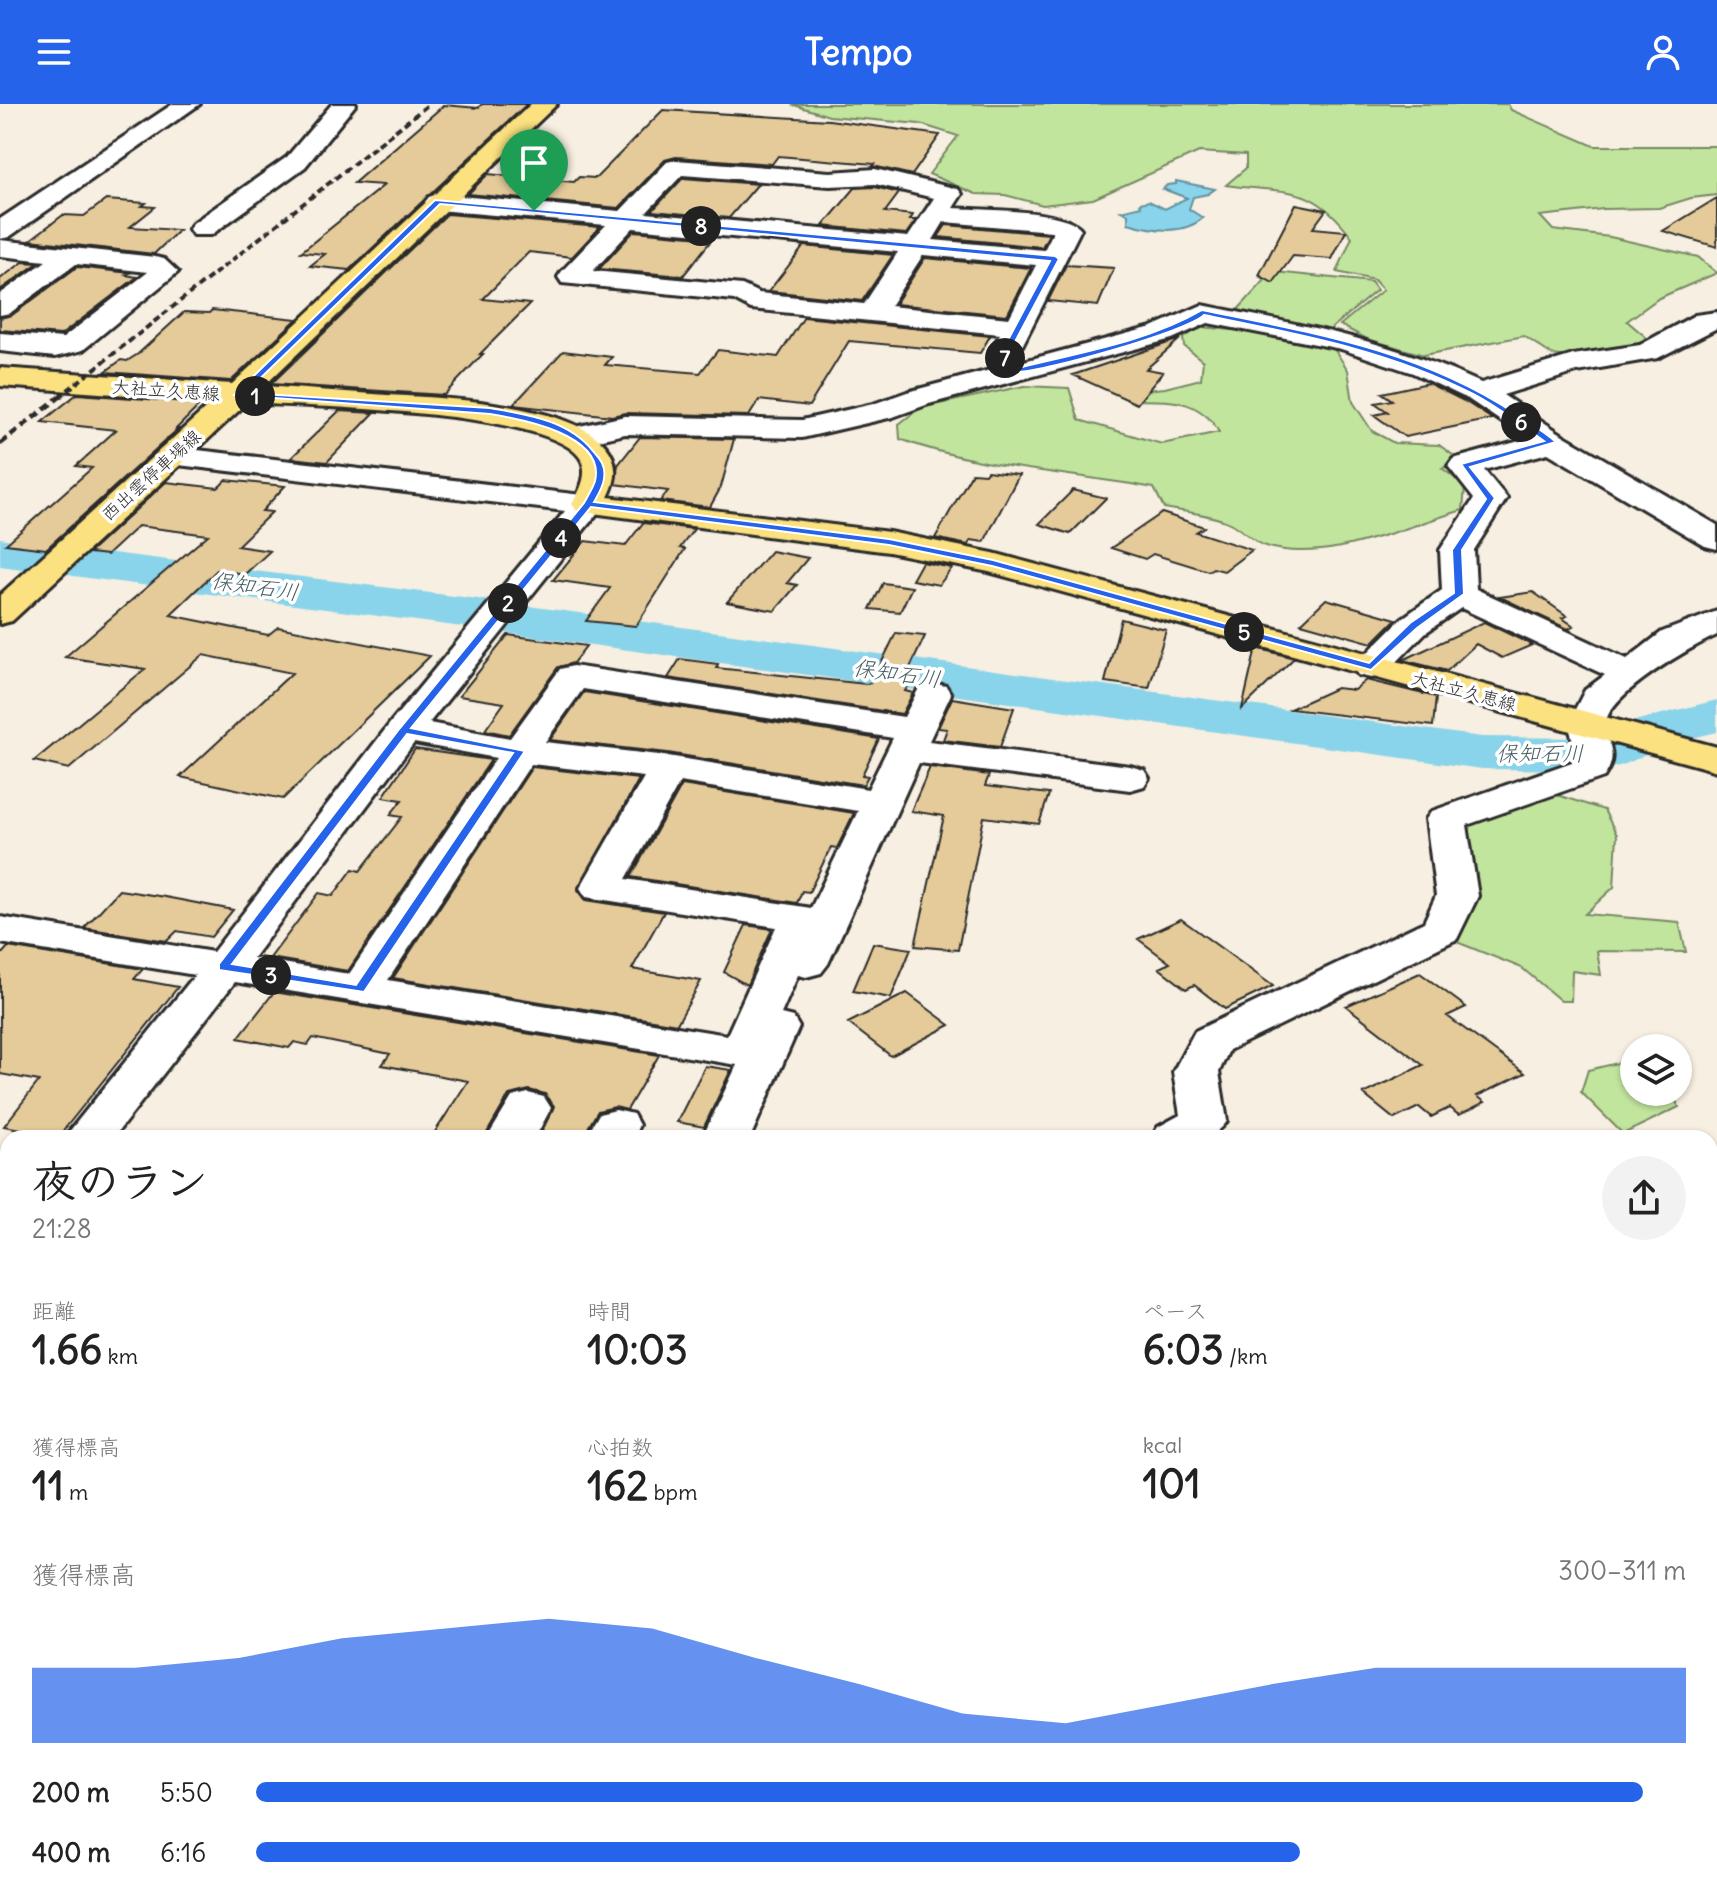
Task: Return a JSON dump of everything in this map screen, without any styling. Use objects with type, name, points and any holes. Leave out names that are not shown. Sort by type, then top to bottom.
[{"type":"main road","name":"西出雲停車場線","points":[[0,614],[238,395],[438,202],[545,104]]},
{"type":"main road","name":"大社立久恵線","points":[[0,377],[490,411],[549,424],[577,436]]},
{"type":"main road","points":[[577,436],[599,464],[600,481],[588,504]]},
{"type":"main road","name":"大社立久恵線","points":[[588,504],[889,542],[993,563],[1371,667],[1597,743],[1668,746],[1717,759]]},
{"type":"street","points":[[0,231],[11,215],[188,104]]},
{"type":"street","points":[[202,229],[296,162],[344,104]]},
{"type":"street","points":[[872,313],[949,194],[906,181],[845,176],[830,179],[676,167],[572,277],[742,293],[751,301],[872,313],[1017,327]]},
{"type":"street","points":[[685,288],[779,175]]},
{"type":"street","points":[[742,293],[830,179]]},
{"type":"street","points":[[438,202],[1055,259]]},
{"type":"street","points":[[937,214],[1055,224],[1068,229],[1004,355],[1007,361],[1021,370]]},
{"type":"street","points":[[0,248],[155,265],[165,272],[73,344],[55,348],[0,342]]},
{"type":"street","points":[[0,307],[69,257]]},
{"type":"street","points":[[577,436],[625,425],[802,429],[882,411],[918,398],[1162,333],[1194,321],[1202,313],[1347,342],[1423,367],[1479,393],[1552,442],[1717,539]]},
{"type":"street","points":[[1479,393],[1573,364],[1648,352],[1705,321],[1717,320]]},
{"type":"street","points":[[1459,594],[1457,550],[1491,498],[1464,466],[1552,442]]},
{"type":"street","points":[[172,456],[588,504]]},
{"type":"street","points":[[94,1130],[224,967],[404,730],[588,504]]},
{"type":"street","points":[[1371,667],[1413,626],[1459,594]]},
{"type":"street","points":[[1459,594],[1629,673]]},
{"type":"street","points":[[1189,1130],[1204,1121],[1196,1072],[1211,1041],[1442,930],[1457,896],[1446,819],[1597,743],[1598,698],[1675,640],[1717,622]]},
{"type":"street","points":[[360,990],[573,677],[1130,778]]},
{"type":"street","points":[[0,930],[742,1052],[760,1038],[881,803],[933,694]]},
{"type":"street","points":[[404,730],[520,751],[668,768],[881,803]]},
{"type":"street","points":[[668,768],[601,888],[801,918],[729,1130]]},
{"type":"green space","points":[[791,104],[1508,104],[1511,110],[1594,146],[1717,146],[1717,195],[1691,198],[1659,208],[1603,209],[1540,216],[1553,230],[1610,237],[1698,257],[1717,273],[1659,298],[1627,321],[1647,338],[1632,352],[1587,359],[1552,355],[1524,336],[1424,355],[1367,339],[1340,325],[1383,290],[1374,280],[1337,272],[1352,237],[1324,207],[1297,194],[1226,185],[1246,168],[1246,155],[1199,152],[1093,199],[1043,205],[1005,195],[976,194],[929,174],[958,136],[920,124],[829,116]]},
{"type":"green space","points":[[1265,271],[1371,282],[1377,290],[1326,333],[1234,314],[1266,279],[1260,277]]},
{"type":"green space","points":[[1201,327],[1283,335],[1334,349],[1348,370],[1353,402],[1372,431],[1394,443],[1439,445],[1461,461],[1442,468],[1465,486],[1463,510],[1365,541],[1314,551],[1289,551],[1261,544],[1223,520],[1164,508],[1154,488],[962,457],[900,439],[899,424],[920,408],[1024,386],[1069,388],[1079,420],[1162,444],[1219,432],[1201,412],[1179,402],[1127,400],[1126,392],[1165,388],[1201,379],[1203,361],[1184,346],[1183,338]]},
{"type":"green space","points":[[1551,793],[1604,810],[1617,835],[1614,887],[1585,914],[1679,922],[1686,952],[1597,951],[1601,975],[1572,971],[1571,1001],[1561,1001],[1522,968],[1452,940],[1462,823]]},
{"type":"green space","points":[[1620,1062],[1620,1106],[1679,1107],[1631,1130],[1619,1130],[1581,1092],[1588,1070]]},
{"type":"water","points":[[1176,181],[1215,189],[1193,197],[1189,209],[1203,218],[1195,224],[1176,229],[1128,223],[1128,214],[1121,211],[1149,201],[1165,209],[1187,198],[1163,189],[1176,184]]},
{"type":"building","points":[[482,104],[527,104],[349,270],[310,266],[325,254],[301,252],[384,185],[354,183],[444,105],[478,108]]},
{"type":"building","points":[[663,110],[829,120],[940,135],[912,175],[873,166],[875,164],[778,156],[772,164],[676,157],[665,160],[619,208],[468,194],[488,174],[574,182],[579,177],[596,178]]},
{"type":"building","points":[[683,178],[758,184],[729,218],[652,211]]},
{"type":"building","points":[[875,187],[899,193],[885,212],[913,215],[910,220],[916,220],[906,234],[823,226],[855,188]]},
{"type":"building","points":[[1717,198],[1717,247],[1663,231]]},
{"type":"building","points":[[106,200],[146,203],[142,206],[155,207],[130,227],[179,230],[154,254],[30,240],[63,215],[84,216]]},
{"type":"building","points":[[1296,204],[1326,210],[1313,228],[1346,231],[1332,259],[1293,256],[1273,283],[1259,275]]},
{"type":"building","points":[[447,214],[600,227],[572,257],[529,252],[483,299],[530,304],[444,395],[271,384]]},
{"type":"building","points":[[946,225],[1049,234],[1042,247],[938,237]]},
{"type":"building","points":[[634,231],[713,238],[683,276],[599,269]]},
{"type":"building","points":[[804,246],[893,255],[862,301],[769,291]]},
{"type":"building","points":[[925,258],[1031,268],[1007,315],[895,304]]},
{"type":"building","points":[[23,262],[38,263],[0,290],[0,279]]},
{"type":"building","points":[[1066,265],[1114,268],[1098,306],[1048,301]]},
{"type":"building","points":[[77,267],[130,273],[126,275],[137,277],[61,335],[0,330],[0,318],[12,315]]},
{"type":"building","points":[[212,310],[297,319],[231,381],[105,372],[121,360],[127,361],[138,354],[184,312],[209,313]]},
{"type":"building","points":[[804,317],[990,336],[980,353],[849,341],[809,406],[759,400],[749,416],[625,413],[612,416],[513,405],[563,351],[612,357],[605,365],[700,373],[718,350],[778,357]]},
{"type":"building","points":[[1180,339],[1146,369],[1163,372],[1137,404],[1073,375]]},
{"type":"building","points":[[1428,383],[1492,419],[1405,437],[1374,415],[1388,412],[1375,403],[1392,400],[1382,393]]},
{"type":"building","points":[[77,394],[202,403],[178,429],[46,549],[6,544],[92,468],[76,466],[116,430],[42,422]]},
{"type":"building","points":[[339,411],[374,413],[327,462],[291,458]]},
{"type":"building","points":[[640,437],[734,439],[721,487],[710,507],[660,501],[668,491],[614,484],[618,465]]},
{"type":"building","points":[[987,471],[1019,475],[984,542],[971,540],[968,545],[935,538],[972,473],[985,474]]},
{"type":"building","points":[[226,480],[285,486],[262,511],[272,512],[237,546],[270,551],[245,574],[217,570],[170,615],[268,635],[278,627],[430,656],[283,799],[180,777],[292,673],[203,655],[69,769],[34,761],[145,669],[65,657],[208,535],[138,526],[107,555],[89,553],[166,482],[218,488]]},
{"type":"building","points":[[1073,490],[1106,498],[1070,534],[1039,524]]},
{"type":"building","points":[[1162,513],[1204,527],[1196,532],[1252,550],[1224,571],[1213,568],[1208,571],[1153,554],[1145,559],[1111,548]]},
{"type":"building","points":[[643,523],[694,529],[680,548],[685,549],[636,626],[586,621],[610,588],[553,580],[585,541],[625,546]]},
{"type":"building","points":[[771,551],[808,558],[787,583],[797,585],[775,611],[727,602]]},
{"type":"building","points":[[922,562],[952,568],[939,585],[912,580]]},
{"type":"building","points":[[883,583],[912,587],[900,612],[870,609]]},
{"type":"building","points":[[1533,592],[1567,616],[1562,618],[1574,626],[1568,629],[1500,597]]},
{"type":"building","points":[[1326,599],[1396,619],[1372,643],[1301,623]]},
{"type":"building","points":[[1121,619],[1166,630],[1149,688],[1105,682]]},
{"type":"building","points":[[1484,622],[1532,645],[1502,658],[1476,644],[1447,671],[1403,660]]},
{"type":"building","points":[[896,633],[925,636],[902,685],[908,686],[905,691],[913,693],[902,714],[668,678],[680,659],[718,664],[716,668],[866,684],[872,682]]},
{"type":"building","points":[[508,635],[586,646],[573,663],[558,667],[509,735],[485,730],[504,703],[459,696]]},
{"type":"building","points":[[1256,648],[1294,658],[1242,709]]},
{"type":"building","points":[[1366,680],[1436,697],[1433,726],[1290,709],[1336,688],[1354,690]]},
{"type":"building","points":[[584,692],[879,739],[862,775],[868,776],[863,785],[668,753],[550,740]]},
{"type":"building","points":[[952,698],[1014,708],[1000,747],[943,740],[947,729],[938,728]]},
{"type":"building","points":[[415,749],[491,760],[348,971],[270,958],[319,893],[333,896],[353,869],[360,871],[402,817],[390,815],[402,800],[383,797]]},
{"type":"building","points":[[532,767],[639,779],[578,890],[586,900],[664,912],[632,969],[701,981],[677,1024],[393,978]]},
{"type":"building","points":[[930,767],[989,775],[985,786],[1049,794],[1039,824],[984,817],[958,950],[915,946],[944,816],[911,811]]},
{"type":"building","points":[[682,785],[854,813],[837,848],[831,847],[809,892],[802,891],[797,903],[631,877]]},
{"type":"building","points":[[119,890],[233,910],[211,937],[177,931],[167,941],[84,928]]},
{"type":"building","points":[[1181,919],[1273,986],[1225,1009],[1194,985],[1186,989],[1159,968],[1170,963],[1138,939]]},
{"type":"building","points":[[746,925],[772,929],[747,985],[724,972]]},
{"type":"building","points":[[873,943],[911,949],[891,998],[853,991]]},
{"type":"building","points":[[8,947],[143,969],[134,979],[178,987],[64,1130],[26,1130],[4,1126],[39,1081],[0,1074],[0,956]]},
{"type":"building","points":[[1420,973],[1466,1007],[1447,1016],[1525,1073],[1477,1096],[1485,1102],[1459,1115],[1449,1108],[1431,1117],[1419,1107],[1394,1119],[1363,1094],[1423,1065],[1346,1006]]},
{"type":"building","points":[[274,992],[659,1055],[627,1110],[615,1107],[598,1111],[587,1130],[542,1130],[554,1106],[545,1094],[529,1090],[509,1095],[489,1130],[436,1130],[468,1081],[382,1065],[390,1054],[313,1038],[308,1045],[294,1042],[289,1048],[238,1038]]},
{"type":"building","points":[[907,993],[950,1025],[891,1056],[848,1023]]},
{"type":"building","points":[[705,1066],[731,1070],[704,1127],[677,1122]]},
{"type":"waterway","name":"保知石川","points":[[0,552],[43,558]]},
{"type":"waterway","name":"保知石川","points":[[73,562],[478,614],[1482,753],[1604,754],[1657,731],[1717,716]]},
{"type":"railway","points":[[59,397],[429,104]]},
{"type":"railway","points":[[0,444],[62,395]]},
{"type":"route","points":[[534,211],[438,202],[238,395],[490,411],[521,417],[577,436],[599,464],[600,481],[588,504],[404,730],[520,751],[360,990],[224,967],[404,730],[527,580],[588,504],[889,542],[993,563],[1371,667],[1413,626],[1459,594],[1457,550],[1491,498],[1464,466],[1552,442],[1479,393],[1423,367],[1347,342],[1202,313],[1194,321],[1162,333],[1021,370],[1007,361],[1004,355],[1055,259],[534,211]]}]
